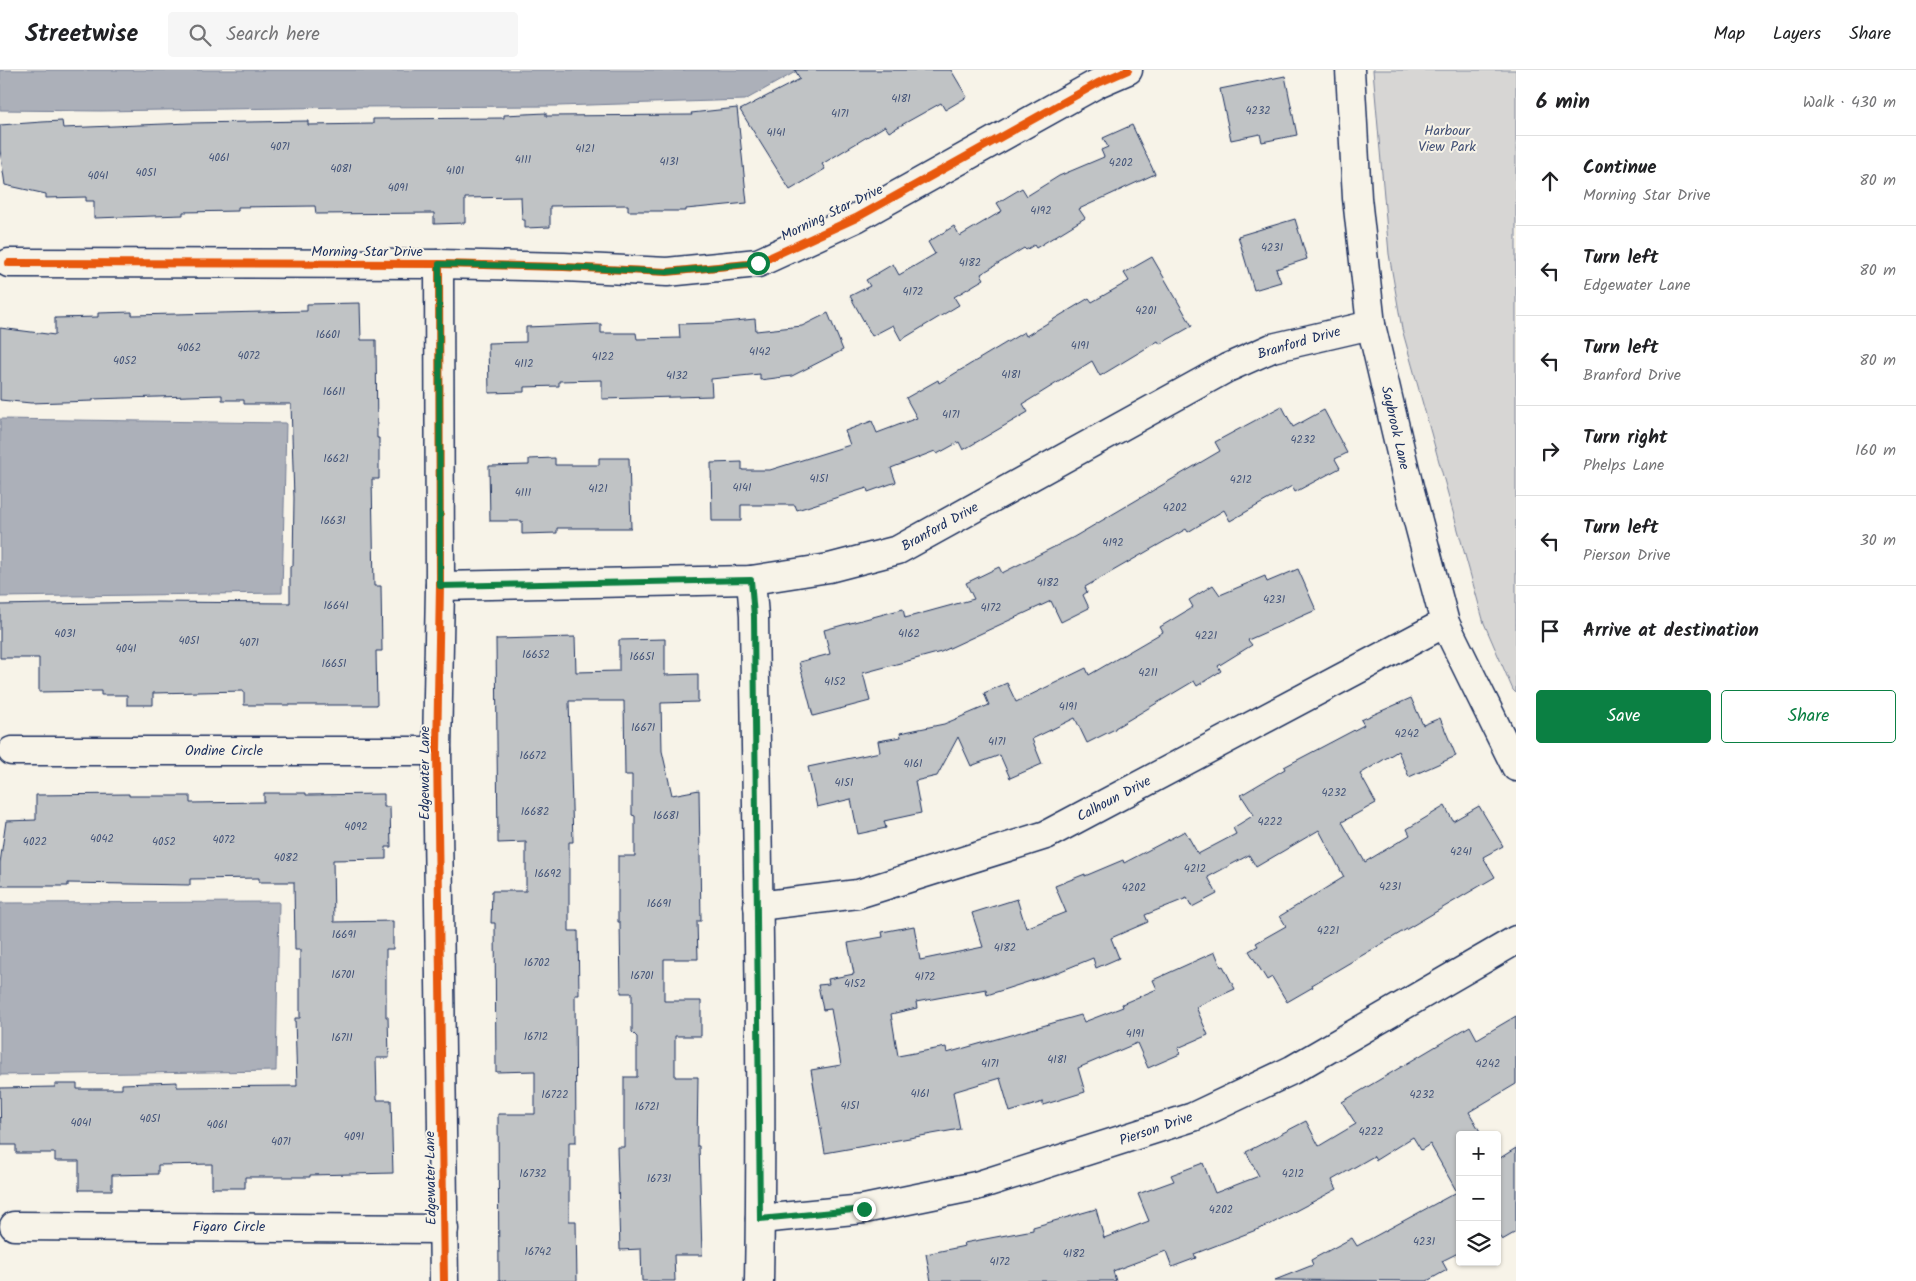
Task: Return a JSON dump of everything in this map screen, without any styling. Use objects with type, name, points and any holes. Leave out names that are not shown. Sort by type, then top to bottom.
[{"type":"street","name":"Morning Star Drive","points":[[9,263],[439,264],[667,272],[758,263],[856,218],[1098,76],[1128,70]]},
{"type":"street","name":"Saybrook Lane","points":[[1350,70],[1356,198],[1371,325],[1409,487],[1445,622],[1513,756]]},
{"type":"street","name":"Edgewater Lane","points":[[439,264],[440,586],[437,751],[444,1281]]},
{"type":"street","name":"Branford Drive","points":[[440,586],[751,580],[829,568],[898,550],[1227,368],[1272,348],[1371,325]]},
{"type":"street","points":[[751,580],[754,616],[758,906],[759,1281]]},
{"type":"street","name":"Calhoun Drive","points":[[758,906],[858,894],[1046,835],[1445,622]]},
{"type":"street","name":"Ondine Circle","points":[[12,751],[437,751]]},
{"type":"street","name":"Pierson Drive","points":[[760,1219],[864,1209],[976,1186],[1193,1117],[1292,1070],[1516,940]]},
{"type":"street","name":"Figaro Circle","points":[[14,1226],[444,1229]]},
{"type":"green space","name":"Harbour View Park","points":[[1373,70],[1516,70],[1516,693],[1484,623],[1402,329],[1389,254]]},
{"type":"shaded area","points":[[0,70],[799,70],[745,100],[558,106],[101,111],[0,110]]},
{"type":"shaded area","points":[[0,419],[286,423],[282,593],[0,597]]},
{"type":"shaded area","points":[[279,902],[276,1071],[0,1075],[0,903]]},
{"type":"building","points":[[795,70],[951,70],[967,97],[945,110],[941,103],[889,132],[885,126],[822,164],[825,169],[790,190],[740,110],[800,79]]},
{"type":"building","points":[[1285,76],[1297,135],[1262,142],[1260,134],[1231,140],[1220,89]]},
{"type":"building","points":[[737,108],[747,203],[686,209],[686,211],[628,211],[628,205],[550,206],[550,227],[525,228],[525,220],[522,220],[521,197],[465,198],[465,223],[434,224],[434,213],[316,214],[315,206],[238,207],[238,211],[183,212],[183,215],[94,218],[94,201],[86,201],[86,197],[46,198],[46,194],[5,185],[0,150],[0,125],[42,122],[62,121],[63,128],[308,121],[308,125],[373,124],[373,119],[504,118],[504,115],[546,113],[546,116],[692,115],[691,113]]},
{"type":"building","points":[[1132,125],[1155,174],[1079,209],[1085,218],[1036,248],[1034,245],[1026,250],[1024,248],[981,274],[984,279],[954,297],[959,305],[901,340],[893,325],[872,336],[850,296],[870,286],[866,280],[893,264],[899,275],[935,254],[928,242],[954,226],[960,236],[1002,211],[997,203],[1022,188],[1027,196],[1059,176],[1104,157],[1101,150],[1108,147],[1103,138]]},
{"type":"building","points":[[1295,219],[1307,259],[1276,269],[1281,282],[1254,290],[1238,236]]},
{"type":"building","points":[[1152,257],[1192,326],[1160,344],[1158,341],[1100,376],[1092,361],[1023,404],[1028,412],[963,450],[959,442],[937,454],[935,451],[891,468],[896,482],[868,492],[867,488],[797,510],[795,505],[741,505],[741,521],[712,521],[711,463],[742,462],[742,470],[770,470],[850,445],[845,431],[872,421],[877,433],[917,418],[906,398],[938,380],[939,383],[1024,332],[1026,336],[1089,298],[1092,302],[1129,281],[1124,273]]},
{"type":"building","points":[[360,303],[361,340],[376,340],[379,479],[372,479],[374,586],[381,586],[382,651],[376,651],[377,705],[244,705],[244,691],[153,693],[153,705],[127,705],[127,695],[101,695],[101,691],[39,692],[39,658],[0,658],[0,605],[151,602],[290,603],[290,566],[293,566],[294,498],[291,404],[244,404],[244,400],[222,400],[222,395],[31,403],[0,400],[0,328],[55,335],[55,318],[98,317],[98,313],[132,312],[132,315],[307,311],[307,304]]},
{"type":"building","points":[[828,313],[843,350],[792,376],[760,380],[760,374],[711,379],[712,396],[602,399],[602,380],[559,381],[559,386],[524,387],[524,392],[489,393],[488,343],[526,342],[526,327],[601,324],[601,333],[636,333],[637,339],[680,338],[679,324],[755,319],[756,331],[802,326]]},
{"type":"building","points":[[1282,406],[1293,427],[1324,410],[1347,453],[1335,459],[1340,468],[1295,492],[1292,486],[1230,521],[1224,510],[1188,532],[1186,529],[1085,587],[1087,592],[1083,595],[1089,608],[1061,622],[1051,601],[941,652],[863,673],[870,701],[813,716],[799,662],[830,654],[824,630],[903,609],[905,618],[974,599],[966,583],[999,567],[1002,573],[1074,537],[1220,451],[1215,442]]},
{"type":"building","points":[[555,458],[555,465],[599,465],[599,458],[629,458],[631,528],[557,528],[557,533],[522,534],[522,521],[490,521],[489,466],[529,465],[529,459]]},
{"type":"building","points":[[1298,569],[1316,610],[1248,640],[1252,645],[1218,666],[1221,671],[1197,686],[1194,681],[1115,729],[1087,743],[1075,718],[1032,739],[1042,764],[1010,778],[1000,755],[971,766],[958,737],[937,776],[915,781],[921,813],[884,821],[886,828],[858,834],[851,799],[817,807],[808,767],[880,752],[878,741],[901,737],[900,733],[944,724],[989,705],[984,693],[1007,683],[1016,702],[1086,668],[1089,675],[1163,632],[1160,627],[1193,607],[1189,600],[1213,585],[1220,595],[1265,576],[1267,582]]},
{"type":"building","points":[[575,637],[576,672],[619,671],[619,640],[665,639],[665,675],[698,674],[698,702],[661,703],[662,751],[672,795],[699,790],[701,921],[697,921],[698,959],[664,959],[664,1001],[701,1001],[701,1036],[675,1036],[675,1077],[698,1077],[697,1146],[699,1146],[702,1255],[674,1255],[675,1281],[642,1281],[641,1249],[620,1250],[617,1147],[624,1147],[624,1077],[637,1077],[637,1037],[632,1032],[632,993],[621,993],[620,922],[618,922],[618,856],[635,856],[632,775],[625,775],[624,701],[569,701],[573,842],[569,842],[569,931],[578,931],[579,995],[575,995],[576,1142],[569,1142],[569,1221],[576,1221],[577,1281],[499,1281],[498,1114],[535,1114],[535,1071],[496,1072],[495,923],[491,923],[492,891],[526,891],[526,842],[498,843],[496,639]]},
{"type":"building","points":[[1411,698],[1423,725],[1440,718],[1456,756],[1409,777],[1398,751],[1360,774],[1376,803],[1342,822],[1365,862],[1410,835],[1407,829],[1445,806],[1453,821],[1479,806],[1503,846],[1483,857],[1495,877],[1312,985],[1313,987],[1287,1002],[1272,977],[1267,980],[1249,951],[1258,946],[1256,943],[1286,926],[1280,916],[1344,877],[1319,830],[1256,867],[1249,855],[1208,877],[1217,894],[1192,907],[1187,898],[1145,915],[1148,922],[1111,938],[1119,958],[1096,968],[1093,958],[1056,973],[987,995],[986,989],[916,1002],[917,1008],[891,1014],[898,1056],[946,1047],[947,1053],[1081,1015],[1084,1022],[1123,1007],[1122,1004],[1157,989],[1153,980],[1215,952],[1221,967],[1223,966],[1235,989],[1196,1007],[1208,1035],[1178,1048],[1180,1054],[1148,1068],[1137,1043],[1078,1068],[1085,1092],[1043,1105],[1043,1102],[1010,1112],[1000,1078],[953,1092],[960,1129],[825,1153],[811,1070],[841,1065],[831,1009],[823,1010],[818,985],[829,984],[828,979],[854,974],[848,943],[883,937],[882,932],[914,926],[920,960],[983,947],[972,913],[1017,899],[1026,928],[1066,912],[1055,886],[1123,860],[1124,863],[1185,831],[1198,854],[1236,834],[1233,828],[1254,815],[1241,795],[1285,769],[1284,767],[1364,725],[1361,720]]},
{"type":"building","points":[[264,793],[306,793],[306,795],[384,794],[384,807],[390,807],[391,847],[386,847],[386,859],[333,860],[334,922],[393,921],[393,949],[386,949],[386,1017],[388,1017],[389,1058],[376,1058],[377,1100],[391,1100],[393,1173],[310,1175],[310,1177],[245,1177],[245,1188],[212,1188],[212,1164],[158,1165],[158,1174],[112,1175],[112,1190],[79,1190],[79,1161],[55,1161],[55,1153],[16,1153],[16,1145],[1,1145],[0,1088],[55,1087],[55,1084],[77,1084],[77,1089],[122,1089],[122,1084],[177,1082],[177,1087],[297,1086],[295,1018],[300,1018],[300,950],[295,950],[294,882],[259,882],[259,878],[190,879],[190,885],[68,883],[68,886],[0,886],[0,863],[6,821],[36,820],[36,795],[129,794],[129,796],[190,796],[190,803],[264,802]]},
{"type":"building","points":[[1516,1016],[1516,1084],[1469,1112],[1480,1131],[1456,1131],[1456,1190],[1430,1144],[1421,1150],[1413,1137],[1376,1160],[1374,1156],[1332,1180],[1337,1189],[1269,1225],[1194,1254],[1196,1258],[1172,1267],[1166,1251],[1113,1271],[1116,1281],[931,1281],[926,1254],[965,1246],[964,1243],[1033,1230],[1033,1227],[1096,1209],[1104,1238],[1149,1221],[1138,1194],[1174,1181],[1171,1175],[1203,1163],[1215,1193],[1259,1176],[1246,1152],[1306,1121],[1319,1146],[1356,1124],[1342,1102],[1470,1026],[1477,1039]]},
{"type":"building","points":[[1516,1148],[1516,1232],[1502,1240],[1501,1239],[1501,1157]]},
{"type":"building","points":[[1456,1193],[1456,1254],[1442,1261],[1447,1270],[1427,1281],[1275,1280],[1313,1265],[1311,1260],[1352,1238],[1357,1246]]},
{"type":"cycle path","points":[[9,263],[439,264],[667,272],[758,263],[856,218],[1098,83],[1128,70]]},
{"type":"cycle path","points":[[439,264],[440,586],[437,751],[444,1281]]},
{"type":"route","points":[[758,263],[667,272],[439,264],[440,586],[751,580],[754,616],[760,1219],[864,1209]]}]
